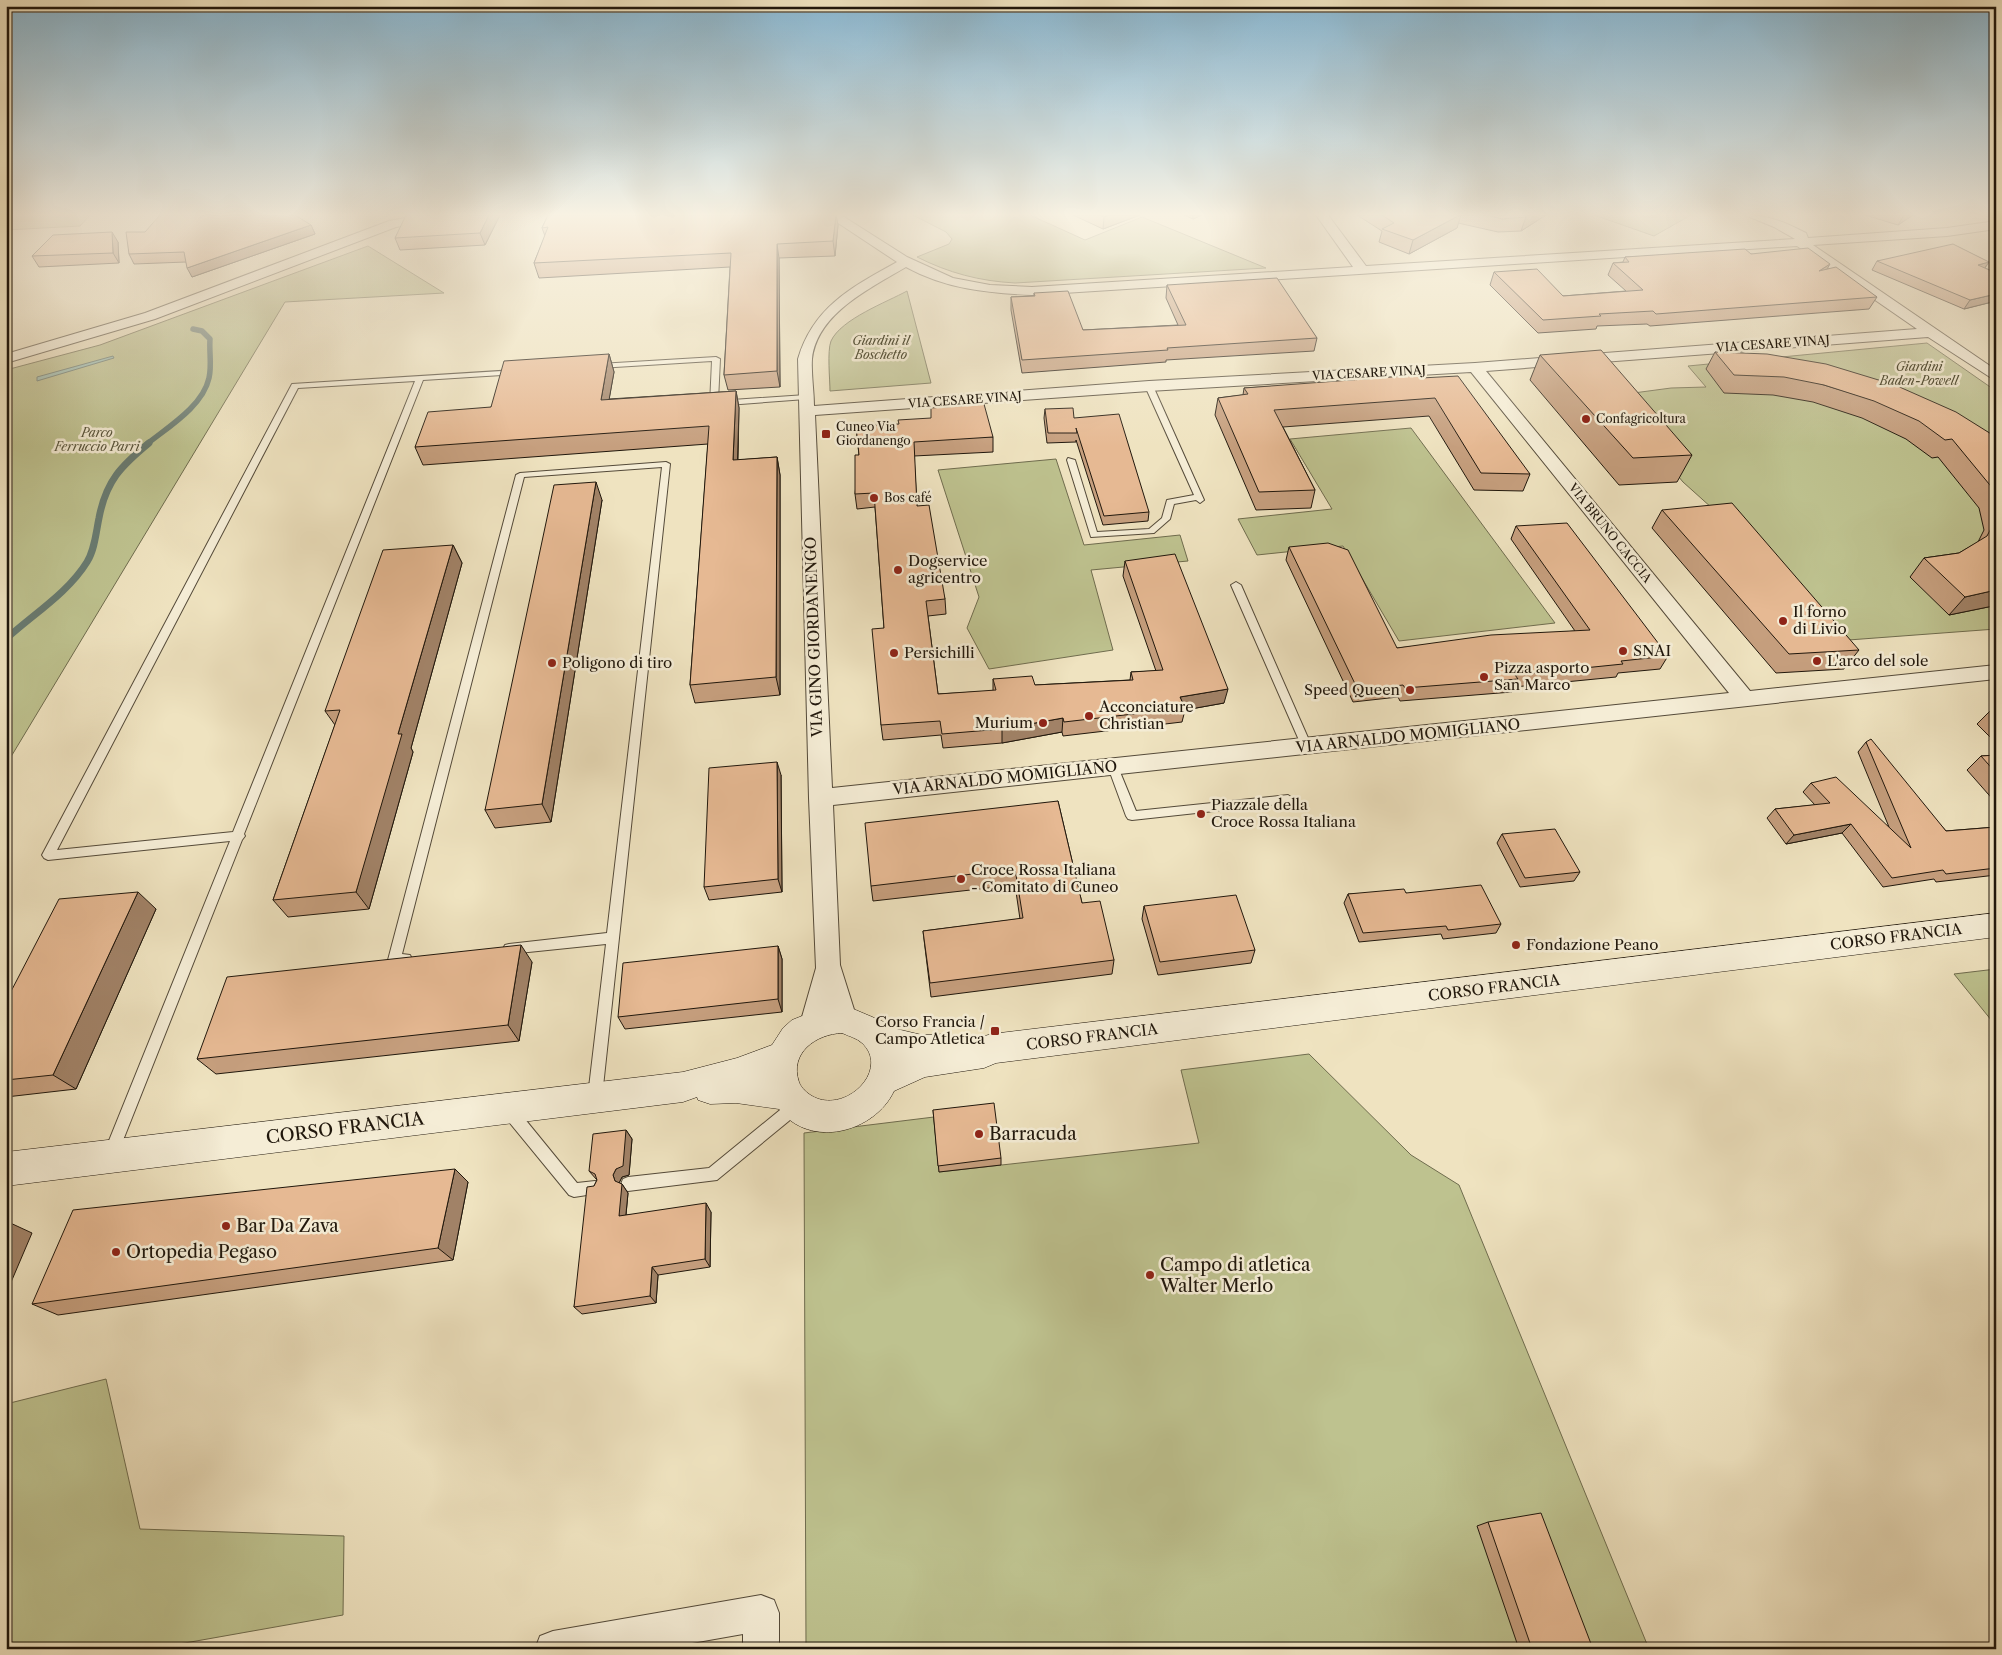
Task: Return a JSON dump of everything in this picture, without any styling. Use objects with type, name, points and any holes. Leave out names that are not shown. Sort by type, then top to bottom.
[{"type":"main road","name":"CORSO FRANCIA","points":[[885,1079],[922,1063],[984,1052],[992,1048],[1996,925]]},
{"type":"main road","points":[[844,1019],[859,1022],[872,1030],[881,1040],[887,1054],[888,1066],[885,1079],[870,1101],[851,1113],[821,1116],[808,1113],[792,1101],[781,1083],[780,1070],[783,1056],[790,1044],[813,1024],[828,1020],[844,1019]]},
{"type":"main road","name":"CORSO FRANCIA","points":[[881,1040],[922,1050],[984,1046],[992,1048]]},
{"type":"main road","name":"CORSO FRANCIA","points":[[6,1169],[683,1087],[696,1082],[737,1073],[783,1056]]},
{"type":"main road","name":"CORSO FRANCIA","points":[[683,1087],[696,1089],[736,1088],[792,1101]]},
{"type":"street","points":[[6,359],[150,316],[210,292]]},
{"type":"street","name":"VIA GINO GIORDANENGO","points":[[844,1019],[833,988],[828,965],[820,798],[805,359],[808,343],[816,328],[828,315],[858,292]]},
{"type":"street","name":"VIA GINO GIORDANENGO","points":[[828,315],[878,292]]},
{"type":"street","points":[[1874,292],[1996,377]]},
{"type":"street","name":"VIA CESARE VINAJ","points":[[806,404],[1475,367],[1932,332]]},
{"type":"street","name":"VIA BRUNO CACCIA","points":[[1475,367],[1745,700]]},
{"type":"street","name":"VIA ARNALDO MOMIGLIANO","points":[[820,798],[1996,672]]},
{"type":"street","name":"VIA GINO GIORDANENGO","points":[[813,1024],[824,989],[828,965]]},
{"type":"street","points":[[553,1649],[761,1614],[761,1649]]},
{"type":"lane","points":[[588,367],[716,359],[714,404],[806,404]]},
{"type":"lane","points":[[239,836],[48,855],[295,386],[529,371]]},
{"type":"lane","points":[[109,1157],[239,836],[420,378]]},
{"type":"lane","points":[[1070,460],[1094,535],[1151,531],[1166,519],[1170,502],[1199,498],[1149,386]]},
{"type":"lane","points":[[414,958],[394,960],[520,474],[666,464],[595,1097]]},
{"type":"lane","points":[[1236,585],[1306,747]]},
{"type":"lane","points":[[1113,767],[1132,816],[1288,799]]},
{"type":"lane","points":[[493,950],[612,938]]},
{"type":"lane","points":[[628,1184],[712,1175],[792,1101]]},
{"type":"lane","points":[[507,1108],[574,1190],[595,1188]]},
{"type":"green space","name":"Parco Ferruccio Parri","points":[[243,292],[444,293],[285,302],[6,765],[6,370],[100,345]]},
{"type":"green space","name":"Giardini il Boschetto","points":[[907,292],[931,383],[830,391],[829,351],[831,341],[844,325],[877,306]]},
{"type":"green space","name":"Giardini Baden-Powell","points":[[1927,343],[1996,391],[1996,629],[1835,641],[1722,517],[1683,482],[1611,396],[1671,388],[1706,387],[1688,366]]},
{"type":"green space","points":[[1411,428],[1555,623],[1399,641],[1343,546],[1257,555],[1238,519],[1332,509],[1290,439]]},
{"type":"green space","points":[[1056,459],[1084,545],[1180,535],[1188,561],[1091,570],[1113,650],[989,669],[967,628],[979,597],[938,470]]},
{"type":"green space","points":[[1996,969],[1996,1026],[1954,974]]},
{"type":"green space","name":"Campo di atletica Walter Merlo","points":[[1309,1054],[1411,1155],[1459,1185],[1649,1649],[806,1649],[804,1133],[934,1117],[939,1172],[1199,1143],[1181,1070]]},
{"type":"green space","points":[[106,1379],[140,1529],[344,1536],[343,1615],[151,1649],[6,1649],[6,1412],[10,1403]]},
{"type":"water","points":[[113,356],[114,358],[37,381],[37,377]]},
{"type":"building","points":[[729,292],[777,292],[777,371],[724,375]]},
{"type":"building","points":[[1068,292],[1083,330],[1186,325],[1170,292],[1286,292],[1317,338],[1022,360],[1011,297],[1035,296],[1034,293]]},
{"type":"building","points":[[1515,292],[1559,292],[1563,296],[1613,292],[1870,292],[1877,297],[1656,314],[1653,311],[1599,314],[1601,316],[1543,320]]},
{"type":"building","points":[[1951,292],[1996,292],[1996,294],[1970,300]]},
{"type":"building","points":[[1601,350],[1692,455],[1633,458],[1540,355]]},
{"type":"building","points":[[1715,352],[1767,354],[1826,364],[1895,385],[1956,412],[1996,437],[1996,497],[1994,490],[1952,439],[1945,440],[1919,421],[1874,401],[1824,385],[1784,377],[1734,375]]},
{"type":"building","points":[[609,354],[601,400],[736,391],[733,460],[777,457],[776,677],[690,685],[709,426],[415,447],[428,412],[491,407],[504,361]]},
{"type":"building","points":[[1418,375],[1421,378],[1458,376],[1530,474],[1481,473],[1435,398],[1274,410],[1315,490],[1259,492],[1218,398],[1248,394],[1244,388]]},
{"type":"building","points":[[984,404],[993,437],[914,442],[917,506],[929,505],[945,599],[926,601],[938,694],[996,690],[993,679],[1032,676],[1035,685],[1133,680],[1131,672],[1163,670],[1125,561],[1175,554],[1228,689],[1180,697],[1185,708],[1064,722],[1063,718],[1002,729],[942,734],[940,721],[881,725],[872,629],[884,628],[874,493],[855,494],[855,455],[859,455],[856,426],[899,424],[898,420],[931,418],[931,408]]},
{"type":"building","points":[[1073,408],[1074,418],[1119,414],[1149,512],[1104,516],[1076,428],[1077,433],[1048,433],[1045,409]]},
{"type":"building","name":"Poligono di tiro","points":[[596,482],[542,804],[485,810],[554,485]]},
{"type":"building","points":[[1732,503],[1859,650],[1789,654],[1662,510]]},
{"type":"building","points":[[1996,519],[1996,590],[1965,597],[1924,558],[1959,553],[1987,536]]},
{"type":"building","points":[[1567,523],[1668,656],[1621,661],[1623,664],[1515,675],[1518,679],[1405,688],[1403,685],[1358,690],[1289,547],[1328,543],[1348,550],[1397,648],[1491,635],[1590,630],[1516,526]]},
{"type":"building","points":[[453,545],[398,734],[402,734],[356,892],[273,900],[340,710],[325,711],[383,550]]},
{"type":"building","points":[[1871,739],[1946,831],[1996,827],[1996,868],[1946,874],[1943,870],[1892,878],[1851,824],[1794,835],[1775,809],[1830,803],[1811,783],[1836,777],[1911,848],[1866,742]]},
{"type":"building","points":[[1996,755],[1996,773],[1981,756]]},
{"type":"building","points":[[777,762],[778,879],[704,887],[709,768]]},
{"type":"building","points":[[1058,801],[1082,903],[1100,901],[1114,960],[930,983],[923,931],[1023,918],[1015,869],[871,886],[865,823]]},
{"type":"building","points":[[1555,829],[1580,872],[1525,878],[1502,834]]},
{"type":"building","points":[[1481,885],[1501,924],[1448,930],[1446,926],[1363,933],[1348,894],[1404,889],[1406,893]]},
{"type":"building","points":[[138,892],[53,1075],[6,1080],[6,1001],[59,899]]},
{"type":"building","points":[[1236,895],[1255,950],[1160,962],[1144,906]]},
{"type":"building","points":[[521,945],[508,1025],[197,1059],[227,977]]},
{"type":"building","points":[[778,946],[778,999],[618,1017],[623,963]]},
{"type":"building","points":[[994,1103],[1001,1158],[938,1166],[933,1110]]},
{"type":"building","points":[[626,1130],[623,1166],[616,1169],[613,1175],[615,1181],[622,1184],[619,1216],[706,1203],[705,1259],[652,1267],[650,1296],[574,1307],[587,1187],[594,1186],[597,1180],[595,1174],[589,1171],[593,1134]]},
{"type":"building","points":[[455,1169],[438,1248],[32,1304],[73,1210]]},
{"type":"building","points":[[1541,1513],[1593,1649],[1532,1649],[1488,1522]]},
{"type":"waterway","points":[[147,444],[184,415],[200,398],[205,388],[210,373],[210,339],[202,331],[193,329]]},
{"type":"waterway","points":[[6,639],[60,594],[79,573],[92,552],[102,505],[111,484],[130,459],[149,443]]},
{"type":"place","name":"Confagricoltura","points":[[1586,419]]},
{"type":"place","name":"Cuneo Via Giordanengo","points":[[826,434]]},
{"type":"place","name":"Bos café","points":[[874,498]]},
{"type":"place","name":"Dogservice agricentro","points":[[898,570]]},
{"type":"place","name":"Il forno di Livio","points":[[1783,621]]},
{"type":"place","name":"SNAI","points":[[1623,651]]},
{"type":"place","name":"Persichilli","points":[[894,653]]},
{"type":"place","name":"L'arco del sole","points":[[1817,661]]},
{"type":"place","name":"Poligono di tiro","points":[[552,663]]},
{"type":"place","name":"Pizza asporto San Marco","points":[[1484,677]]},
{"type":"place","name":"Speed Queen","points":[[1410,690]]},
{"type":"place","name":"Acconciature Christian","points":[[1089,716]]},
{"type":"place","name":"Murium","points":[[1043,723]]},
{"type":"place","name":"Piazzale della Croce Rossa Italiana","points":[[1201,814]]},
{"type":"place","name":"Croce Rossa Italiana - Comitato di Cuneo","points":[[961,879]]},
{"type":"place","name":"Fondazione Peano","points":[[1516,945]]},
{"type":"place","name":"Corso Francia / Campo Atletica","points":[[995,1031]]},
{"type":"place","name":"Barracuda","points":[[979,1134]]},
{"type":"place","name":"Bar Da Zava","points":[[226,1226]]},
{"type":"place","name":"Ortopedia Pegaso","points":[[116,1252]]},
{"type":"place","name":"Campo di atletica Walter Merlo","points":[[1150,1275]]}]
